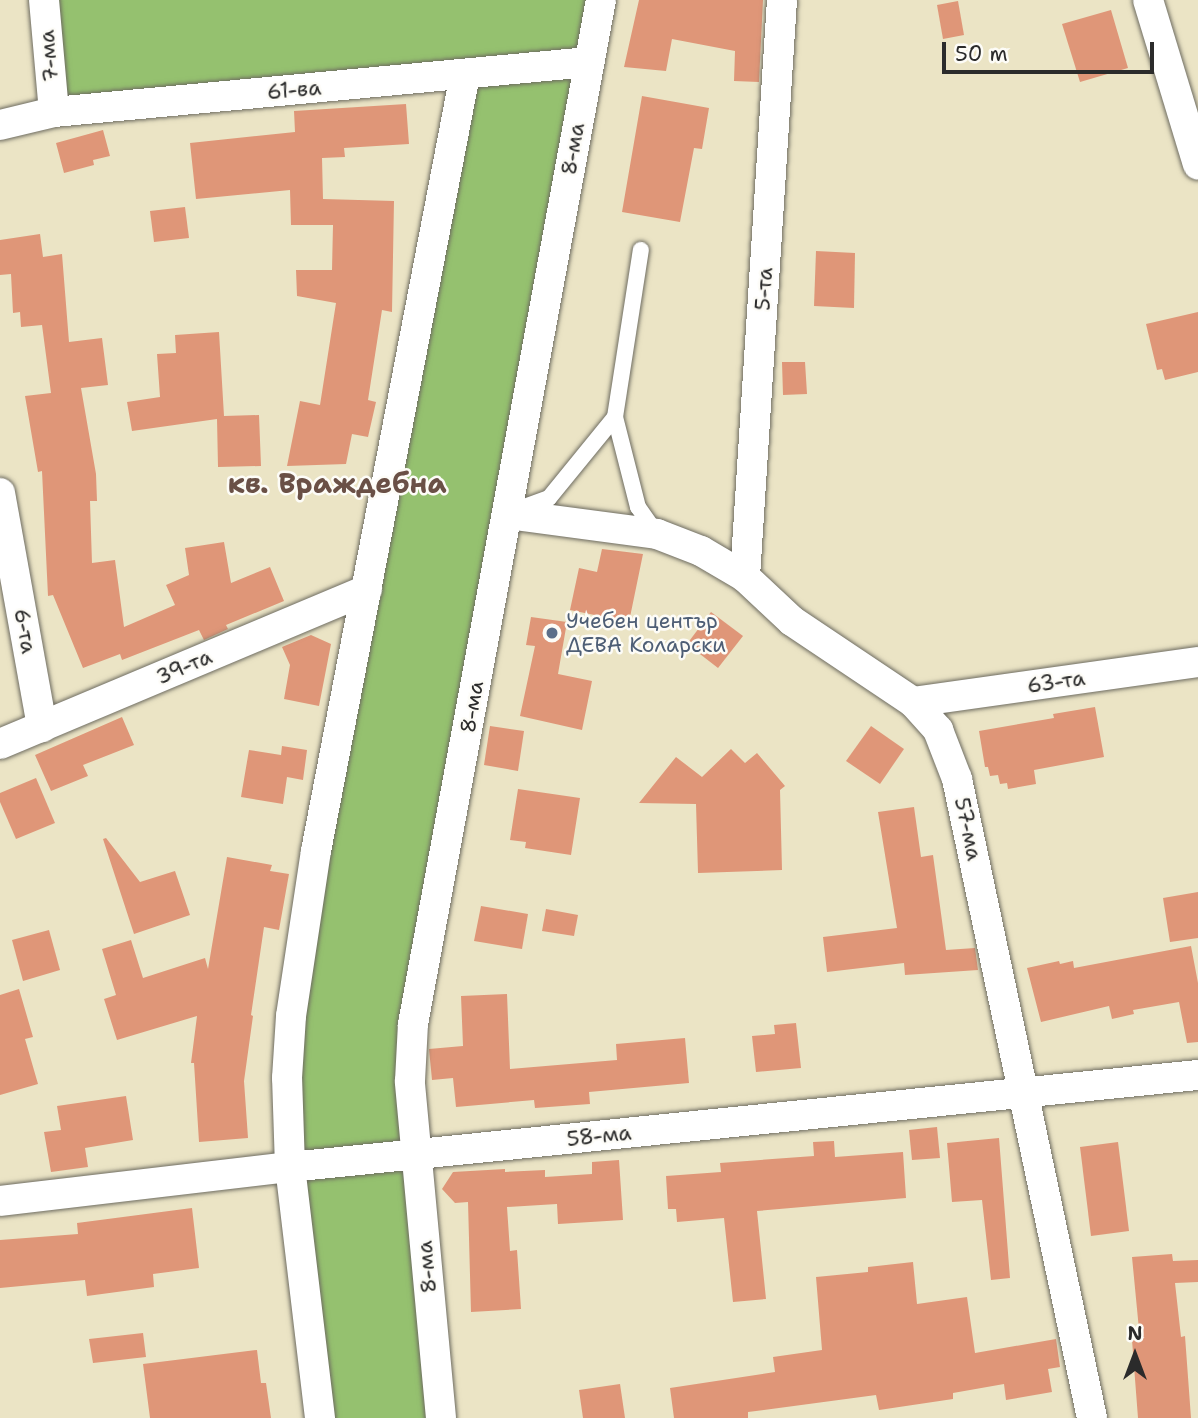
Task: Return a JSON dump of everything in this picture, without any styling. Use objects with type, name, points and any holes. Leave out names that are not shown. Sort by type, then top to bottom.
[{"type":"street","name":"7-ма","points":[[44,0],[54,112]]},
{"type":"street","name":"8-ма","points":[[440,1418],[410,1081],[413,1024],[601,0]]},
{"type":"street","name":"5-та","points":[[745,577],[782,0]]},
{"type":"street","points":[[1148,0],[1198,165]]},
{"type":"street","name":"61-ва","points":[[0,125],[54,112],[589,62]]},
{"type":"street","points":[[320,1418],[290,1167],[286,1078],[291,1016],[316,851],[465,75]]},
{"type":"street","name":"6-та","points":[[0,494],[42,727]]},
{"type":"street","name":"57-ма","points":[[507,514],[657,534],[701,551],[745,577],[792,621],[913,702],[938,730],[957,779],[1092,1418]]},
{"type":"street","name":"39-та","points":[[0,744],[367,590]]},
{"type":"street","name":"63-та","points":[[913,702],[1198,662]]},
{"type":"street","name":"58-ма","points":[[0,1201],[290,1167],[1023,1095],[1198,1075]]},
{"type":"lane","points":[[641,250],[615,417],[638,507],[657,534]]},
{"type":"lane","points":[[507,514],[550,498],[615,417]]},
{"type":"green space","points":[[44,0],[601,0],[413,1024],[441,1418],[320,1418],[287,1078],[465,75],[54,112]]},
{"type":"building","points":[[639,0],[763,0],[759,82],[734,81],[735,51],[672,39],[666,71],[624,67]]},
{"type":"building","points":[[958,1],[964,35],[943,39],[937,5]]},
{"type":"building","points":[[1111,10],[1128,68],[1080,82],[1062,24]]},
{"type":"building","points":[[642,96],[709,108],[702,149],[694,148],[680,222],[622,212]]},
{"type":"building","points":[[406,104],[409,144],[344,148],[345,157],[322,158],[323,199],[394,201],[392,312],[382,310],[368,400],[376,402],[368,437],[352,434],[346,464],[287,466],[300,401],[320,405],[336,303],[297,296],[296,270],[332,270],[333,225],[291,225],[290,190],[196,199],[190,143],[295,132],[294,111]]},
{"type":"building","points":[[103,130],[110,156],[93,160],[94,165],[64,173],[56,143]]},
{"type":"building","points":[[185,207],[189,238],[154,242],[150,211]]},
{"type":"building","points":[[40,234],[43,257],[62,254],[69,342],[102,338],[108,385],[81,388],[96,474],[97,501],[90,501],[92,563],[115,560],[124,627],[175,605],[166,585],[189,575],[185,548],[224,542],[231,583],[270,567],[284,601],[226,625],[228,629],[204,640],[199,630],[122,660],[120,654],[83,668],[53,595],[48,596],[42,471],[38,472],[25,396],[51,393],[42,325],[21,327],[20,312],[13,313],[11,274],[0,275],[0,240]]},
{"type":"building","points":[[816,251],[855,253],[854,308],[814,306]]},
{"type":"building","points":[[1198,312],[1198,372],[1165,380],[1162,369],[1157,370],[1146,324]]},
{"type":"building","points":[[219,332],[224,416],[259,415],[261,466],[218,467],[217,419],[132,431],[127,402],[160,397],[157,354],[176,353],[175,335]]},
{"type":"building","points":[[782,362],[805,362],[807,394],[783,395]]},
{"type":"building","points":[[602,549],[643,554],[629,622],[570,610],[579,568],[597,572]]},
{"type":"building","points":[[711,612],[743,636],[718,668],[687,644]]},
{"type":"building","points":[[531,617],[567,622],[558,674],[592,681],[582,730],[520,716],[535,646],[526,645]]},
{"type":"building","points":[[311,635],[331,644],[319,706],[284,699],[290,665],[282,647]]},
{"type":"building","points":[[1095,707],[1104,757],[1034,770],[1036,784],[1008,789],[1007,783],[1000,784],[998,775],[990,776],[988,767],[985,767],[979,731],[1054,718],[1053,714]]},
{"type":"building","points":[[122,717],[134,745],[83,765],[88,776],[51,791],[35,755]]},
{"type":"building","points":[[490,726],[524,731],[518,771],[484,765]]},
{"type":"building","points":[[871,726],[904,749],[880,784],[846,761]]},
{"type":"building","points":[[282,746],[307,750],[303,780],[287,777],[283,804],[241,797],[249,750],[281,755]]},
{"type":"building","points":[[731,749],[745,763],[757,753],[785,786],[780,790],[782,870],[698,873],[696,804],[639,803],[676,757],[702,777]]},
{"type":"building","points":[[36,778],[55,823],[16,839],[0,802],[0,793]]},
{"type":"building","points":[[518,789],[580,798],[571,855],[525,848],[526,842],[510,840]]},
{"type":"building","points":[[914,807],[921,857],[933,855],[946,950],[975,948],[978,970],[905,975],[904,963],[827,972],[823,937],[897,928],[878,812]]},
{"type":"building","points":[[106,838],[140,882],[175,871],[190,915],[134,934],[103,839]]},
{"type":"building","points":[[227,857],[272,865],[270,871],[289,874],[279,930],[264,927],[244,1081],[248,1138],[199,1142],[194,1063],[191,1063],[197,1016],[117,1040],[104,999],[116,995],[102,949],[131,940],[143,978],[205,958],[208,969]]},
{"type":"building","points":[[1198,892],[1198,938],[1170,942],[1163,898]]},
{"type":"building","points":[[481,906],[528,914],[522,949],[474,941]]},
{"type":"building","points":[[546,909],[578,915],[574,936],[542,931]]},
{"type":"building","points":[[49,930],[60,970],[23,981],[12,940]]},
{"type":"building","points":[[1191,946],[1198,983],[1198,1042],[1187,1043],[1179,1002],[1133,1010],[1134,1014],[1112,1019],[1109,1006],[1041,1022],[1027,968],[1059,961],[1060,964],[1073,961],[1074,968]]},
{"type":"building","points":[[19,989],[33,1037],[25,1039],[38,1084],[0,1095],[0,995]]},
{"type":"building","points":[[507,994],[510,1069],[617,1060],[616,1044],[685,1038],[689,1083],[589,1092],[590,1104],[535,1108],[534,1100],[456,1107],[453,1078],[432,1080],[429,1049],[463,1046],[461,996]]},
{"type":"building","points":[[796,1023],[801,1068],[756,1072],[752,1036],[775,1034],[774,1025]]},
{"type":"building","points":[[126,1096],[133,1140],[85,1148],[88,1167],[51,1172],[44,1132],[61,1130],[57,1106]]},
{"type":"building","points":[[937,1127],[940,1158],[912,1160],[909,1130]]},
{"type":"building","points":[[999,1138],[1010,1278],[991,1280],[982,1200],[952,1202],[947,1143]]},
{"type":"building","points":[[834,1141],[835,1157],[903,1152],[906,1198],[757,1211],[766,1299],[733,1302],[724,1218],[677,1222],[676,1209],[668,1209],[666,1176],[721,1172],[720,1163],[814,1156],[813,1142]]},
{"type":"building","points":[[1118,1142],[1129,1231],[1091,1236],[1080,1147]]},
{"type":"building","points":[[619,1160],[623,1220],[558,1224],[557,1204],[507,1207],[510,1251],[517,1250],[521,1309],[471,1312],[468,1202],[455,1203],[442,1189],[453,1172],[505,1169],[505,1172],[545,1170],[545,1177],[592,1174],[592,1162]]},
{"type":"building","points":[[192,1208],[199,1268],[153,1274],[154,1287],[87,1296],[85,1280],[0,1288],[0,1240],[78,1234],[77,1223]]},
{"type":"building","points":[[1172,1254],[1173,1261],[1198,1260],[1198,1282],[1175,1283],[1181,1337],[1185,1336],[1191,1418],[1138,1418],[1132,1340],[1140,1340],[1132,1257]]},
{"type":"building","points":[[913,1262],[917,1304],[967,1297],[975,1353],[1056,1339],[1060,1367],[1048,1369],[1052,1392],[1006,1400],[1004,1384],[953,1393],[953,1399],[879,1410],[876,1395],[748,1412],[748,1418],[674,1418],[670,1388],[775,1372],[773,1357],[822,1350],[816,1277],[868,1272],[868,1267]]},
{"type":"building","points":[[143,1333],[146,1357],[93,1363],[89,1339]]},
{"type":"building","points":[[257,1350],[261,1383],[266,1383],[271,1418],[150,1418],[143,1364]]},
{"type":"building","points":[[620,1384],[625,1418],[583,1418],[579,1390]]},
{"type":"place","name":"Учебен център ДЕВА Коларски","points":[[552,633]]},
{"type":"district","name":"кв. Враждебна","points":[[337,483]]}]
